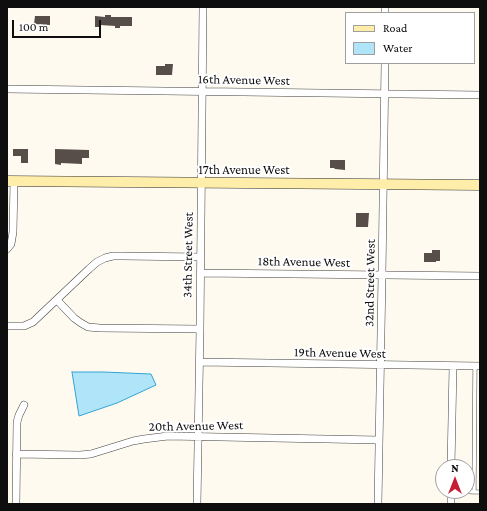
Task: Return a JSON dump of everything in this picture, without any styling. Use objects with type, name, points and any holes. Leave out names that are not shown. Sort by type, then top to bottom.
[{"type":"street","name":"34th Street West","points":[[197,504],[200,329],[202,7]]},
{"type":"street","name":"32nd Street West","points":[[378,504],[385,64]]},
{"type":"street","name":"16th Avenue West","points":[[7,89],[480,95]]},
{"type":"street","name":"17th Avenue West","points":[[10,181],[480,186]]},
{"type":"street","points":[[7,249],[11,244],[13,232],[10,181]]},
{"type":"street","points":[[7,326],[24,326],[33,322],[89,269],[97,262],[105,258],[112,256],[200,257]]},
{"type":"street","name":"18th Avenue West","points":[[200,273],[480,276]]},
{"type":"street","points":[[57,300],[74,318],[88,326],[100,328],[200,329]]},
{"type":"street","name":"19th Avenue West","points":[[199,362],[477,366]]},
{"type":"street","points":[[451,459],[453,366]]},
{"type":"street","points":[[16,504],[17,422],[18,416],[24,406]]},
{"type":"street","name":"20th Avenue West","points":[[16,454],[91,454],[133,441],[168,436],[379,440]]},
{"type":"lane","points":[[475,459],[477,366]]},
{"type":"water","points":[[72,372],[151,374],[156,385],[117,403],[79,416]]},
{"type":"building","points":[[105,15],[111,15],[111,17],[132,17],[132,26],[120,26],[120,28],[115,28],[115,26],[100,25],[100,27],[95,27],[95,16],[105,17]]},
{"type":"building","points":[[35,16],[50,16],[50,25],[34,24]]},
{"type":"building","points":[[165,64],[173,64],[172,75],[156,75],[156,66],[165,66]]},
{"type":"building","points":[[13,149],[28,149],[28,163],[21,163],[21,156],[13,156]]},
{"type":"building","points":[[55,149],[89,150],[89,158],[82,158],[82,164],[55,164]]},
{"type":"building","points":[[330,160],[345,160],[345,170],[330,168]]},
{"type":"building","points":[[356,213],[369,213],[368,227],[356,227]]},
{"type":"building","points":[[432,250],[440,250],[440,261],[424,262],[424,253],[432,253]]}]
